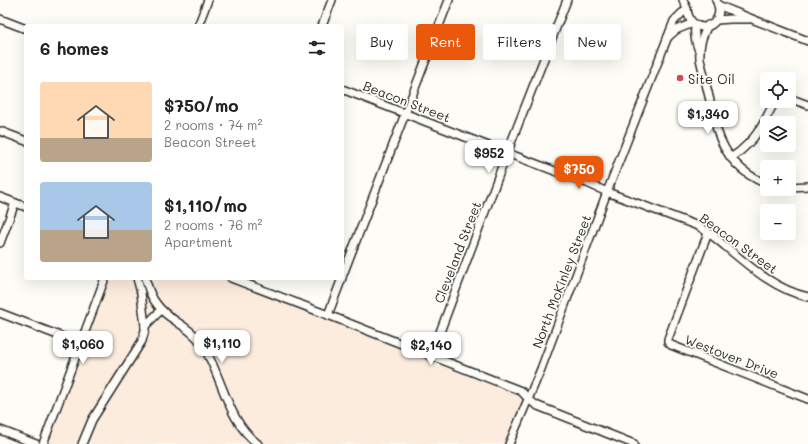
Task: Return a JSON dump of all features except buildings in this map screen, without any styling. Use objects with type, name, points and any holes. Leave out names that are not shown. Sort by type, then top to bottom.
[{"type":"street","points":[[199,24],[208,0]]},
{"type":"street","points":[[323,24],[332,0]]},
{"type":"street","points":[[344,273],[449,0]]},
{"type":"street","name":"Cleveland Street","points":[[431,356],[566,0]]},
{"type":"street","points":[[683,0],[689,18],[694,23],[702,26],[712,24],[716,20],[719,10],[717,2]]},
{"type":"street","points":[[687,9],[691,0]]},
{"type":"street","points":[[717,2],[725,8],[752,20],[807,38]]},
{"type":"street","name":"North McKinley Street","points":[[510,444],[541,369],[607,192],[674,20],[687,9]]},
{"type":"street","points":[[0,19],[24,28]]},
{"type":"street","points":[[716,20],[752,20]]},
{"type":"street","points":[[668,37],[676,30],[694,23]]},
{"type":"street","points":[[694,23],[694,37],[699,51],[716,130],[720,141],[737,166],[760,180]]},
{"type":"street","points":[[699,51],[702,38],[708,25]]},
{"type":"street","name":"Beacon Street","points":[[344,90],[607,192],[694,224],[702,228],[770,281],[789,292],[808,297]]},
{"type":"street","points":[[796,101],[808,105]]},
{"type":"street","points":[[731,158],[740,152],[754,137],[761,128],[771,108]]},
{"type":"street","points":[[0,131],[24,140]]},
{"type":"street","points":[[796,187],[808,186]]},
{"type":"street","points":[[0,197],[24,206]]},
{"type":"street","points":[[0,243],[16,203]]},
{"type":"street","name":"Westover Drive","points":[[708,233],[668,342],[671,345],[808,398]]},
{"type":"street","points":[[43,444],[105,280]]},
{"type":"street","points":[[82,444],[92,420],[144,337],[141,293],[138,280]]},
{"type":"street","points":[[146,280],[152,297],[161,310],[194,334],[198,339],[210,358],[224,393],[240,426],[246,434],[258,444]]},
{"type":"street","points":[[236,280],[521,391],[532,403],[538,406],[634,444]]},
{"type":"street","points":[[328,315],[341,280]]},
{"type":"street","points":[[144,326],[161,310]]},
{"type":"street","points":[[0,313],[81,344]]},
{"type":"street","points":[[0,430],[36,444]]},
{"type":"shaded area","points":[[106,280],[236,280],[521,391],[528,399],[509,444],[43,444]]},
{"type":"place","name":"Site Oil","points":[[680,78]]}]
